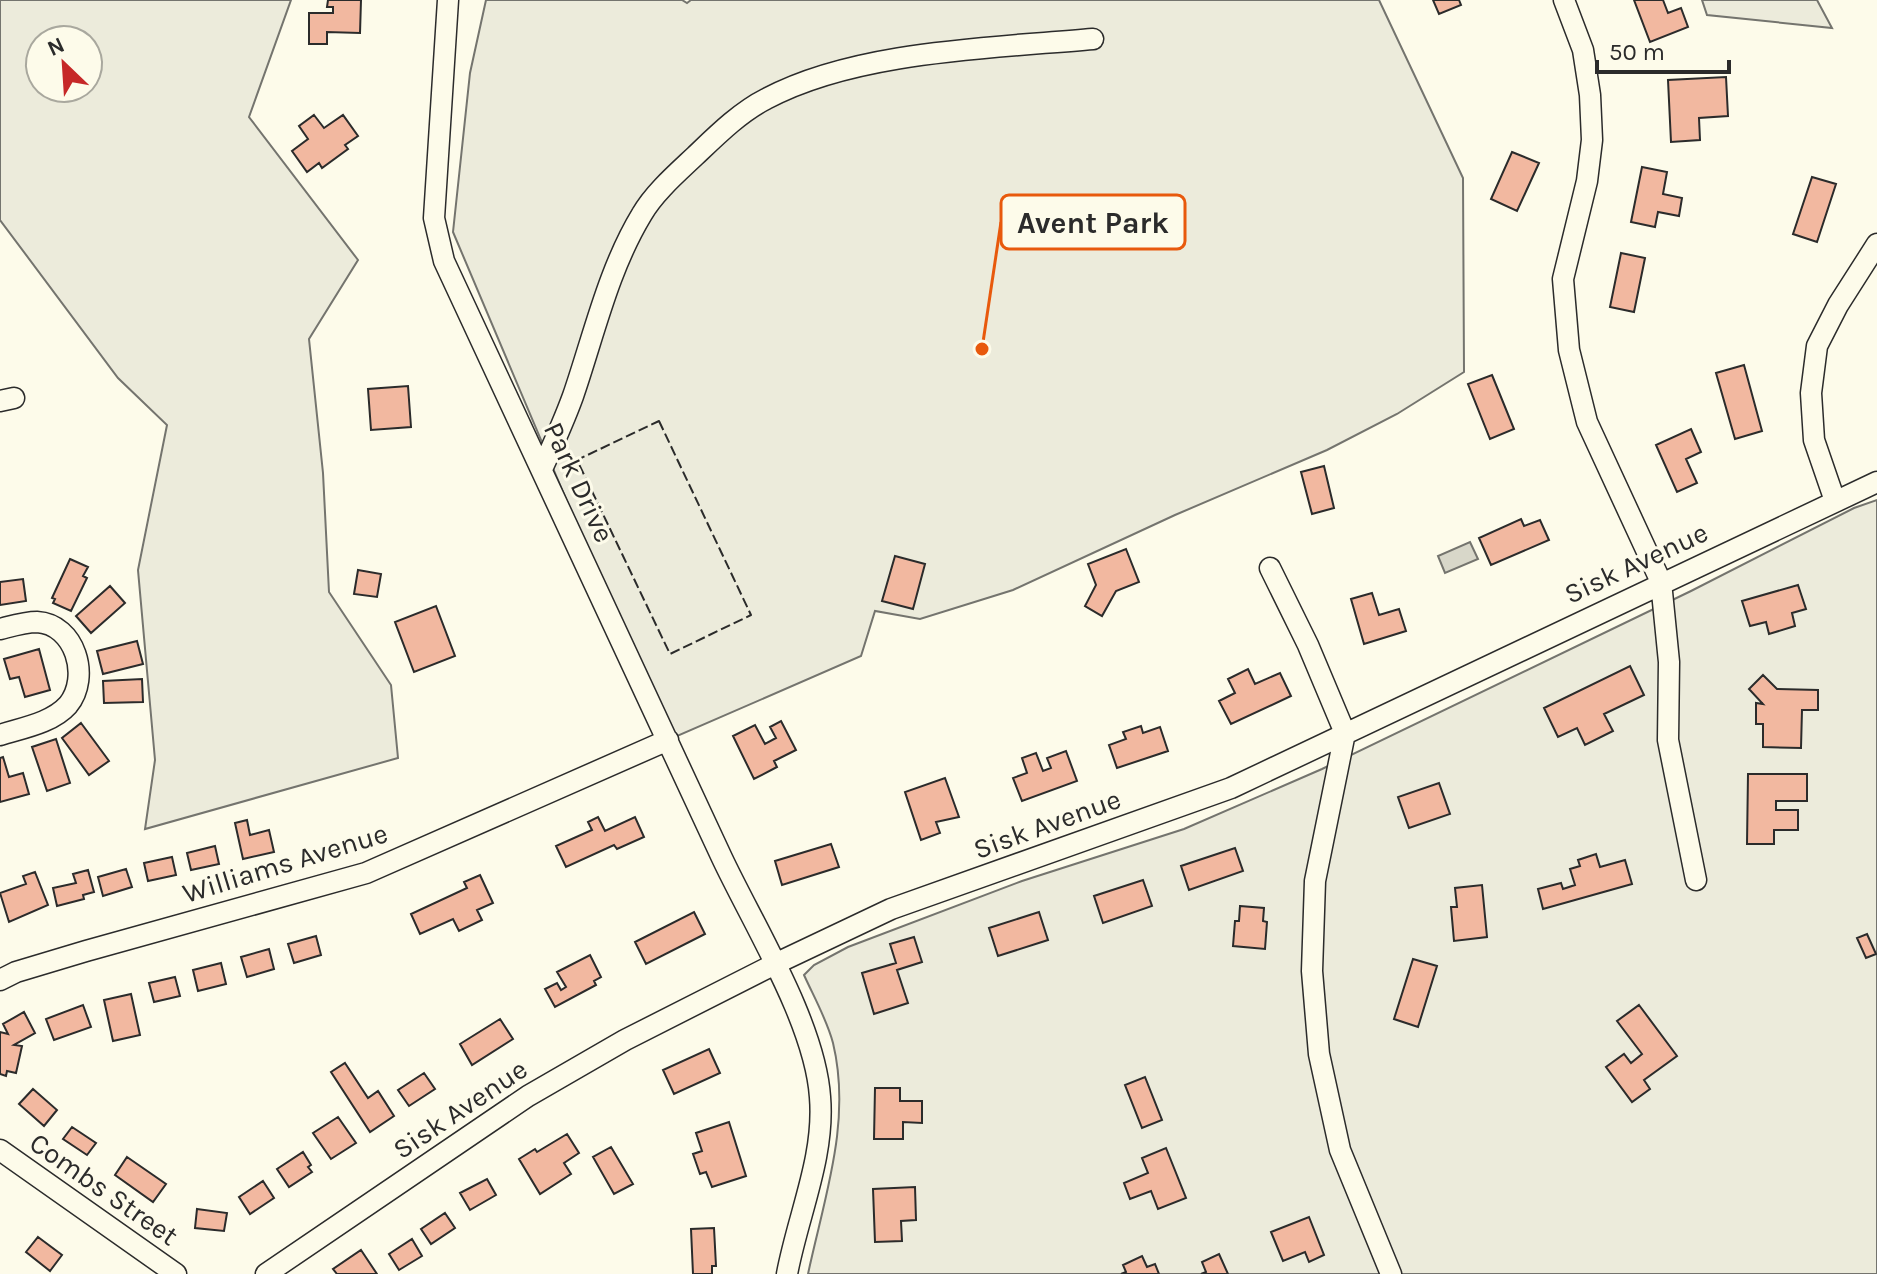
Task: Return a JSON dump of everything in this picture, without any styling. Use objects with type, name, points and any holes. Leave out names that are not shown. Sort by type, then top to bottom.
[{"type":"street","name":"Park Drive","points":[[448,0],[434,218],[444,261],[775,964],[812,1051],[820,1095],[820,1131],[787,1274]]},
{"type":"street","points":[[1564,0],[1583,50],[1590,95],[1592,140],[1587,181],[1563,279],[1569,350],[1587,422],[1661,582],[1669,662],[1668,740],[1696,880]]},
{"type":"street","points":[[542,469],[572,398],[620,258],[643,212],[676,174],[717,135],[763,100],[808,79],[863,66],[962,50],[1093,39]]},
{"type":"street","points":[[1835,501],[1814,440],[1811,393],[1817,346],[1838,305],[1877,244]]},
{"type":"street","name":"Sisk Avenue","points":[[266,1274],[528,1096],[625,1040],[775,964],[891,909],[1231,788],[1877,482]]},
{"type":"street","points":[[1270,568],[1308,645],[1345,733],[1315,881],[1312,971],[1318,1044],[1340,1150],[1391,1274]]},
{"type":"street","points":[[0,629],[39,622],[52,627],[69,640],[79,671],[76,689],[68,704],[50,719],[0,735]]},
{"type":"street","name":"Williams Avenue","points":[[0,980],[16,972],[86,951],[366,873],[668,740]]},
{"type":"street","name":"Combs Street","points":[[0,1150],[176,1274]]},
{"type":"shaded area","points":[[0,0],[291,0],[249,117],[358,260],[309,339],[323,473],[329,592],[391,685],[398,758],[145,829],[155,760],[138,570],[167,425],[118,378],[0,220]]},
{"type":"shaded area","points":[[486,0],[682,0],[687,3],[691,0],[1379,0],[1463,178],[1464,372],[1397,414],[1327,450],[1175,515],[1013,590],[920,619],[875,611],[861,656],[668,740],[453,232],[470,73]]},
{"type":"shaded area","points":[[1702,0],[1817,0],[1832,28],[1707,15]]},
{"type":"shaded area","points":[[1877,500],[1877,1274],[808,1274],[834,1160],[839,1102],[833,1043],[804,975],[814,965],[848,947],[1022,881],[1184,829],[1322,769],[1691,591],[1854,508]]},
{"type":"shaded area","points":[[1470,542],[1478,559],[1445,573],[1438,556]]},
{"type":"building","points":[[328,0],[361,0],[360,33],[327,32],[327,44],[309,44],[309,13],[333,13],[333,7],[327,7]]},
{"type":"building","points":[[1433,0],[1459,0],[1461,5],[1439,14]]},
{"type":"building","points":[[1634,0],[1663,0],[1668,13],[1681,8],[1688,27],[1650,42]]},
{"type":"building","points":[[1726,77],[1728,116],[1699,118],[1700,140],[1671,142],[1668,80]]},
{"type":"building","points":[[314,115],[324,128],[343,115],[358,136],[345,145],[348,149],[322,168],[319,163],[307,172],[292,151],[308,139],[299,126]]},
{"type":"building","points":[[1512,152],[1539,163],[1517,211],[1491,199]]},
{"type":"building","points":[[1642,167],[1667,172],[1663,194],[1682,198],[1679,216],[1658,212],[1655,227],[1631,222]]},
{"type":"building","points":[[1812,177],[1836,184],[1817,242],[1793,234]]},
{"type":"building","points":[[1621,253],[1645,258],[1634,312],[1610,307]]},
{"type":"building","points":[[1744,365],[1762,431],[1735,439],[1716,373]]},
{"type":"building","points":[[1492,375],[1514,429],[1490,439],[1468,384]]},
{"type":"building","points":[[408,386],[411,427],[371,430],[368,389]]},
{"type":"building","points":[[1691,429],[1701,452],[1686,459],[1697,483],[1677,492],[1656,445]]},
{"type":"building","points":[[1324,466],[1334,508],[1312,514],[1301,472]]},
{"type":"building","points":[[1521,519],[1524,526],[1540,520],[1549,540],[1491,565],[1479,538]]},
{"type":"building","points":[[1126,549],[1139,582],[1116,591],[1102,616],[1085,606],[1096,585],[1088,564]]},
{"type":"building","points":[[895,556],[925,564],[913,609],[882,601]]},
{"type":"building","points":[[70,559],[88,567],[83,576],[87,578],[71,611],[53,603],[55,599],[52,598]]},
{"type":"building","points":[[358,570],[381,574],[377,597],[354,594]]},
{"type":"building","points":[[23,579],[26,601],[0,605],[0,582]]},
{"type":"building","points":[[1798,585],[1806,609],[1792,613],[1795,626],[1769,634],[1766,622],[1750,626],[1742,601]]},
{"type":"building","points":[[110,586],[125,603],[91,633],[76,616]]},
{"type":"building","points":[[1372,593],[1379,615],[1399,609],[1406,631],[1364,644],[1351,599]]},
{"type":"building","points":[[436,606],[455,656],[414,672],[395,622]]},
{"type":"building","points":[[137,641],[143,664],[103,674],[97,651]]},
{"type":"building","points":[[39,649],[50,690],[25,697],[19,677],[10,679],[4,659]]},
{"type":"building","points":[[1630,666],[1644,695],[1604,714],[1613,731],[1585,745],[1577,728],[1558,737],[1544,708]]},
{"type":"building","points":[[1248,669],[1255,684],[1280,673],[1291,696],[1231,724],[1219,701],[1235,693],[1228,679]]},
{"type":"building","points":[[1763,675],[1777,689],[1818,690],[1818,710],[1802,710],[1801,748],[1763,747],[1763,724],[1756,724],[1756,703],[1763,704],[1749,689]]},
{"type":"building","points":[[142,679],[143,702],[104,703],[103,681]]},
{"type":"building","points":[[781,721],[796,750],[774,761],[777,767],[754,779],[733,736],[755,725],[765,744],[776,738],[770,727]]},
{"type":"building","points":[[81,723],[109,761],[89,775],[62,738]]},
{"type":"building","points":[[1141,726],[1143,733],[1160,727],[1168,751],[1117,768],[1109,745],[1126,739],[1123,732]]},
{"type":"building","points":[[56,739],[70,783],[47,791],[32,747]]},
{"type":"building","points":[[1066,751],[1077,781],[1022,801],[1013,778],[1027,773],[1022,758],[1036,753],[1043,771],[1051,768],[1047,758]]},
{"type":"building","points":[[3,757],[9,777],[23,773],[29,794],[0,802],[0,758]]},
{"type":"building","points":[[1748,774],[1807,774],[1807,801],[1776,801],[1776,810],[1798,810],[1798,830],[1774,830],[1774,844],[1747,844]]},
{"type":"building","points":[[945,778],[959,817],[936,822],[940,833],[921,840],[905,792]]},
{"type":"building","points":[[1439,783],[1450,814],[1409,828],[1398,797]]},
{"type":"building","points":[[598,817],[605,831],[635,817],[644,837],[617,849],[614,845],[566,867],[556,846],[592,830],[588,822]]},
{"type":"building","points":[[247,820],[250,835],[269,830],[274,852],[243,859],[235,823]]},
{"type":"building","points":[[831,844],[839,867],[782,885],[775,861]]},
{"type":"building","points":[[215,846],[219,864],[191,870],[187,853]]},
{"type":"building","points":[[1235,848],[1243,871],[1189,890],[1181,866]]},
{"type":"building","points":[[1596,854],[1600,867],[1625,860],[1632,884],[1543,909],[1538,889],[1561,883],[1563,889],[1575,885],[1570,869],[1580,866],[1578,860]]},
{"type":"building","points":[[172,857],[176,875],[148,881],[144,863]]},
{"type":"building","points":[[126,869],[132,887],[103,896],[98,877]]},
{"type":"building","points":[[88,870],[94,892],[83,895],[84,899],[57,906],[53,888],[76,883],[73,874]]},
{"type":"building","points":[[35,872],[48,905],[9,922],[0,893],[26,884],[23,876]]},
{"type":"building","points":[[480,875],[493,903],[477,910],[482,920],[459,931],[453,919],[420,934],[411,914],[467,888],[464,882]]},
{"type":"building","points":[[1143,880],[1152,906],[1103,923],[1094,896]]},
{"type":"building","points":[[1482,885],[1487,937],[1454,941],[1451,907],[1457,907],[1455,888]]},
{"type":"building","points":[[1240,906],[1264,908],[1263,921],[1267,922],[1265,949],[1233,946]]},
{"type":"building","points":[[694,912],[705,934],[646,964],[635,942]]},
{"type":"building","points":[[1039,912],[1048,940],[998,956],[989,928]]},
{"type":"building","points":[[1867,934],[1876,954],[1866,958],[1857,938]]},
{"type":"building","points":[[316,936],[321,955],[294,963],[288,944]]},
{"type":"building","points":[[914,937],[922,962],[897,970],[908,1003],[874,1014],[862,973],[896,963],[890,944]]},
{"type":"building","points":[[269,949],[274,969],[247,977],[241,957]]},
{"type":"building","points":[[590,955],[601,977],[594,981],[596,985],[555,1007],[545,989],[557,983],[561,990],[566,987],[557,972]]},
{"type":"building","points":[[1413,959],[1437,966],[1418,1027],[1394,1019]]},
{"type":"building","points":[[221,963],[226,984],[198,991],[193,970]]},
{"type":"building","points":[[175,977],[180,996],[154,1002],[149,983]]},
{"type":"building","points":[[131,994],[140,1035],[113,1041],[104,1000]]},
{"type":"building","points":[[83,1005],[91,1027],[54,1040],[46,1019]]},
{"type":"building","points":[[1639,1005],[1677,1056],[1644,1080],[1650,1089],[1632,1102],[1606,1067],[1624,1054],[1631,1063],[1642,1054],[1617,1021]]},
{"type":"building","points":[[24,1012],[35,1033],[14,1045],[22,1046],[16,1073],[7,1071],[6,1076],[0,1074],[0,1032],[8,1034],[3,1024]]},
{"type":"building","points":[[500,1019],[513,1039],[472,1065],[460,1044]]},
{"type":"building","points":[[709,1049],[720,1073],[674,1094],[663,1070]]},
{"type":"building","points":[[345,1063],[368,1098],[378,1091],[394,1116],[370,1132],[331,1072]]},
{"type":"building","points":[[424,1073],[435,1089],[409,1106],[398,1090]]},
{"type":"building","points":[[1145,1077],[1162,1120],[1142,1128],[1125,1085]]},
{"type":"building","points":[[875,1088],[900,1088],[900,1101],[922,1101],[922,1123],[903,1122],[903,1139],[874,1139]]},
{"type":"building","points":[[33,1089],[57,1110],[44,1126],[19,1104]]},
{"type":"building","points":[[338,1117],[356,1143],[331,1159],[313,1133]]},
{"type":"building","points":[[729,1122],[746,1176],[712,1187],[706,1172],[700,1174],[693,1154],[702,1151],[696,1133]]},
{"type":"building","points":[[72,1127],[96,1143],[87,1155],[63,1139]]},
{"type":"building","points":[[567,1134],[579,1153],[564,1163],[571,1174],[540,1194],[519,1159]]},
{"type":"building","points":[[611,1147],[633,1184],[614,1194],[593,1157]]},
{"type":"building","points":[[1166,1148],[1186,1198],[1158,1209],[1151,1191],[1130,1199],[1124,1183],[1148,1173],[1142,1158]]},
{"type":"building","points":[[303,1152],[312,1172],[289,1187],[277,1169]]},
{"type":"building","points":[[127,1157],[166,1184],[153,1202],[115,1175]]},
{"type":"building","points":[[487,1179],[496,1195],[470,1210],[460,1193]]},
{"type":"building","points":[[263,1181],[274,1198],[250,1214],[239,1197]]},
{"type":"building","points":[[915,1187],[916,1220],[901,1221],[902,1241],[875,1242],[873,1189]]},
{"type":"building","points":[[197,1209],[227,1213],[224,1231],[195,1228]]},
{"type":"building","points":[[445,1213],[455,1228],[431,1244],[421,1229]]},
{"type":"building","points":[[1309,1217],[1324,1255],[1309,1262],[1305,1252],[1283,1261],[1271,1232]]},
{"type":"building","points":[[714,1228],[716,1266],[712,1266],[712,1274],[693,1274],[691,1229]]},
{"type":"building","points":[[38,1237],[62,1255],[50,1271],[26,1252]]},
{"type":"building","points":[[412,1239],[422,1256],[399,1270],[389,1254]]},
{"type":"building","points":[[361,1250],[377,1274],[337,1274],[333,1269]]},
{"type":"building","points":[[1219,1254],[1228,1274],[1201,1274],[1206,1272],[1202,1262]]},
{"type":"building","points":[[1142,1256],[1147,1267],[1155,1264],[1159,1274],[1121,1274],[1126,1272],[1123,1265]]},
{"type":"fence","points":[[659,421],[751,615],[670,654],[577,460],[659,421]]},
{"type":"place","name":"Avent Park","points":[[982,349]]}]
